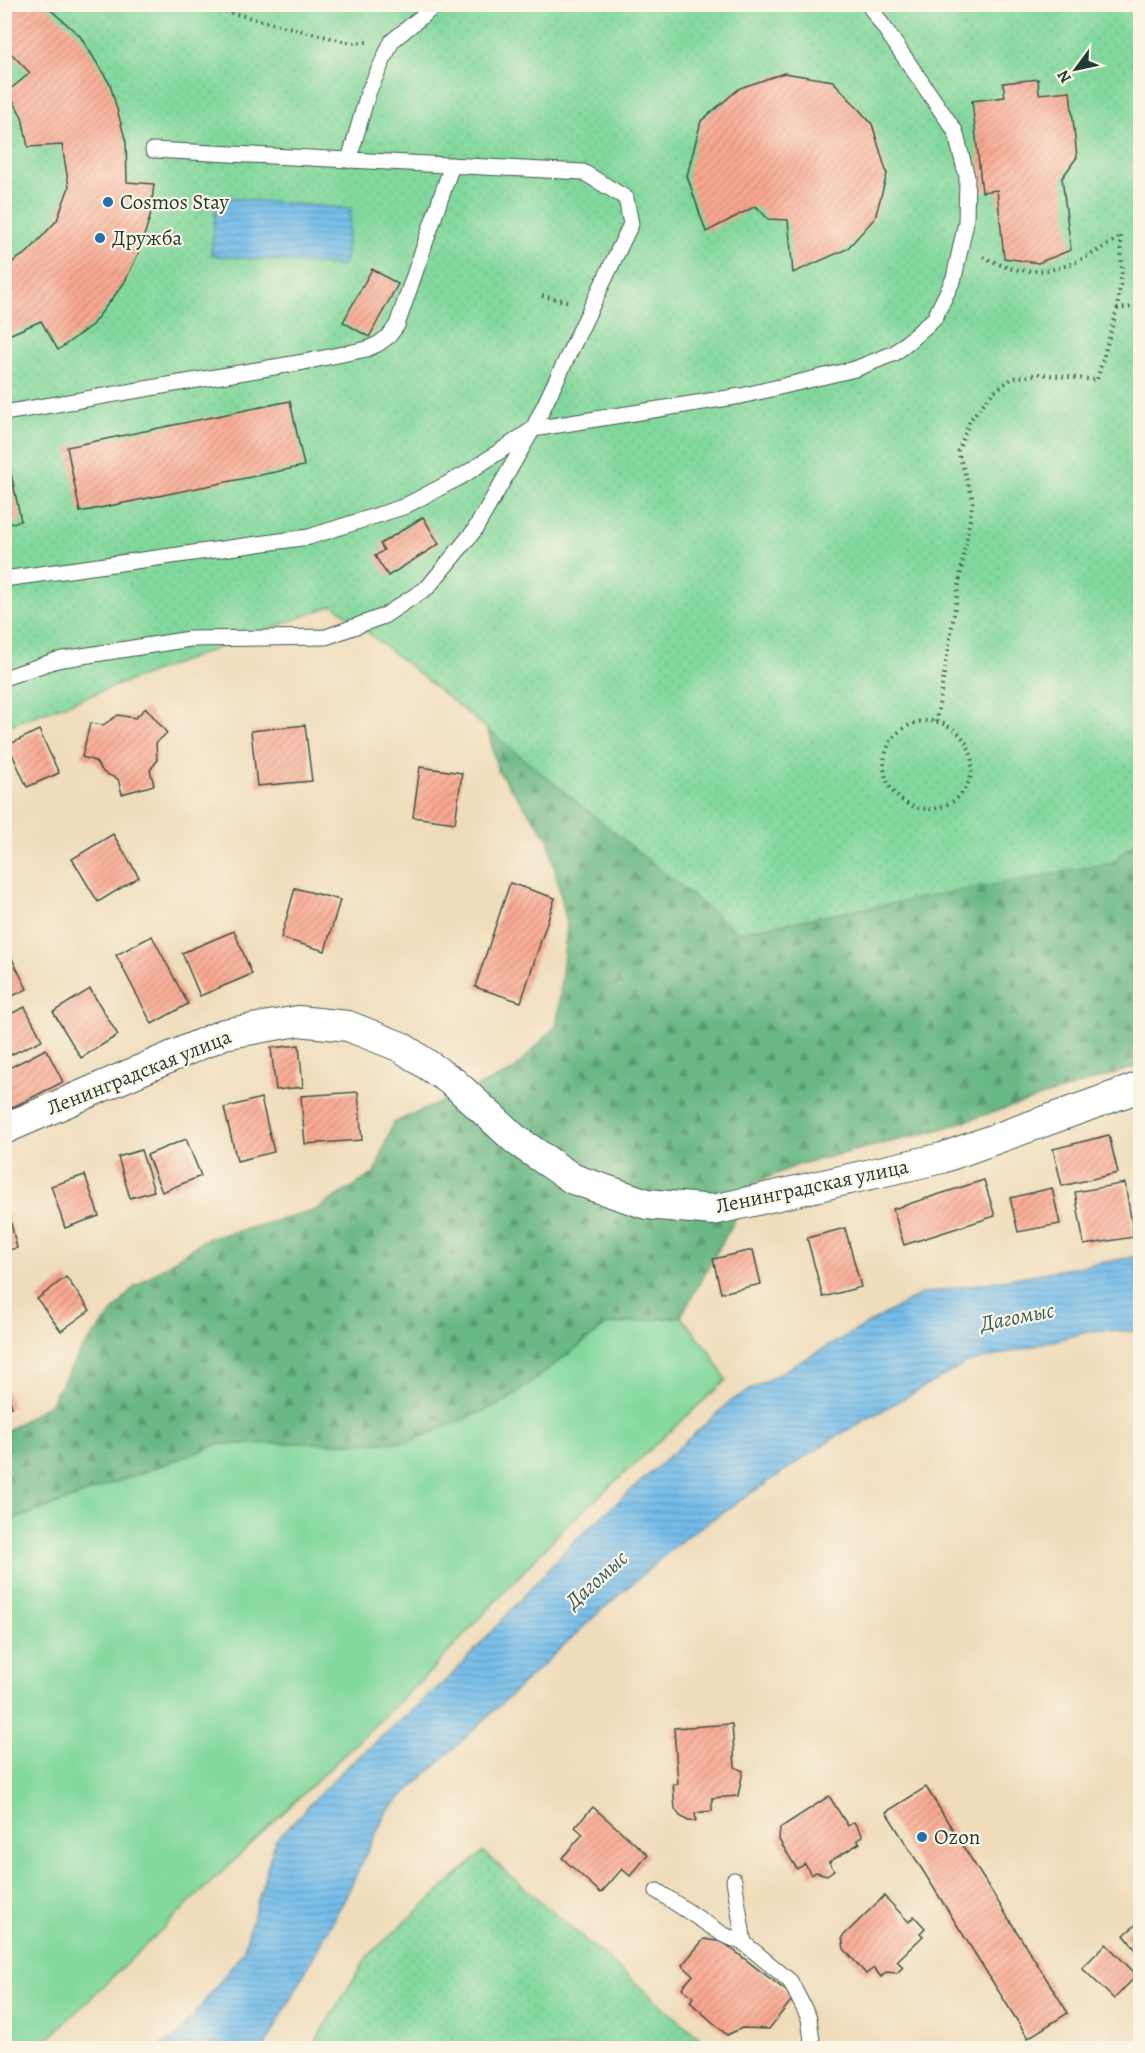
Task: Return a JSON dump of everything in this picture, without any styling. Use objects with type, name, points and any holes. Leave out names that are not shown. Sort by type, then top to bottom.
[{"type":"street","name":"Ленинградская улица","points":[[4,1129],[224,1034],[298,1021],[348,1026],[401,1047],[453,1082],[516,1140],[573,1179],[647,1204],[713,1210],[942,1158],[1140,1087]]},
{"type":"lane","points":[[349,160],[368,93],[392,41],[437,4]]},
{"type":"lane","points":[[4,579],[309,537],[403,507],[464,475],[533,429],[741,396],[855,369],[895,353],[934,319],[954,278],[966,222],[967,177],[955,131],[868,4]]},
{"type":"lane","points":[[4,678],[57,660],[190,639],[326,637],[384,616],[428,587],[474,531],[533,429],[631,224],[626,198],[583,172],[153,150]]},
{"type":"lane","points":[[4,412],[304,362],[367,349],[378,344],[389,336],[397,325],[452,165]]},
{"type":"lane","points":[[734,1880],[744,1943]]},
{"type":"lane","points":[[657,1891],[724,1935],[744,1943],[790,1981],[809,2018],[813,2049]]},
{"type":"path","points":[[196,4],[351,43],[392,41]]},
{"type":"path","points":[[936,722],[973,500],[958,451],[970,420],[993,392],[1013,378],[1039,374],[1097,380],[1117,309],[1122,271],[1121,236],[1074,264],[1044,271],[1012,269],[961,247]]},
{"type":"path","points":[[1117,309],[1140,306]]},
{"type":"path","points":[[917,722],[936,722],[957,731],[966,742],[973,769],[965,789],[951,804],[923,809],[908,805],[896,795],[888,783],[884,768],[886,753],[893,739],[903,728],[917,722]]},
{"type":"green space","points":[[5,5],[1140,5],[1140,838],[1111,863],[737,932],[334,605],[5,727]]},
{"type":"green space","points":[[1140,5],[1140,951],[1132,971],[1140,998],[1140,1056],[1136,1067],[931,1132],[800,1164],[756,1182],[681,1316],[607,1325],[504,1402],[409,1442],[219,1444],[5,1523],[5,1432],[50,1404],[80,1352],[133,1288],[204,1240],[314,1211],[375,1173],[393,1123],[513,1071],[557,1025],[567,923],[548,838],[498,771],[471,662]]},
{"type":"green space","points":[[681,1316],[710,1352],[726,1380],[558,1534],[432,1670],[49,2038],[31,2048],[5,2048],[5,1523],[219,1444],[409,1442],[504,1402],[607,1325]]},
{"type":"green space","points":[[483,1852],[711,2048],[311,2048],[368,1956]]},
{"type":"water","points":[[217,197],[351,209],[344,266],[211,255]]},
{"type":"water","name":"Дагомыс","points":[[1140,1256],[1140,1331],[1095,1330],[967,1363],[835,1437],[686,1537],[596,1615],[387,1811],[344,1900],[264,2048],[155,2048],[177,2037],[243,1952],[275,1841],[339,1774],[452,1675],[572,1543],[732,1400],[921,1294]]},
{"type":"building","name":"Cosmos Stay","points":[[4,4],[44,4],[80,36],[110,84],[126,142],[127,182],[154,184],[150,217],[139,252],[124,283],[92,325],[58,350],[41,321],[4,337],[4,267],[28,252],[57,220],[69,187],[62,145],[28,147],[22,117],[8,91],[30,73],[4,46]]},
{"type":"building","points":[[784,73],[833,81],[872,124],[887,174],[875,218],[847,249],[793,273],[788,220],[768,219],[756,206],[706,232],[687,176],[701,121],[740,88]]},
{"type":"building","points":[[1038,79],[1039,94],[1070,91],[1077,157],[1062,178],[1071,250],[1038,263],[1004,258],[997,190],[982,192],[972,101],[1005,97],[1003,83]]},
{"type":"building","points":[[372,269],[398,284],[369,337],[343,322]]},
{"type":"building","points":[[290,401],[304,466],[80,512],[67,447]]},
{"type":"building","points":[[7,454],[21,521],[4,525],[4,455]]},
{"type":"building","points":[[423,517],[439,544],[388,576],[375,556],[384,550],[380,544]]},
{"type":"building","points":[[146,708],[167,733],[156,743],[157,761],[150,770],[154,785],[122,794],[118,779],[104,773],[95,761],[82,757],[90,723],[103,725],[118,715],[135,718]]},
{"type":"building","points":[[305,725],[312,781],[257,786],[251,731]]},
{"type":"building","points":[[39,730],[59,773],[27,787],[8,745]]},
{"type":"building","points":[[420,767],[462,773],[455,823],[413,817]]},
{"type":"building","points":[[113,834],[139,877],[98,902],[72,859]]},
{"type":"building","points":[[510,883],[555,898],[521,1002],[475,987]]},
{"type":"building","points":[[295,888],[340,900],[325,951],[281,938]]},
{"type":"building","points":[[234,931],[252,974],[200,996],[182,953]]},
{"type":"building","points":[[152,936],[188,1004],[152,1024],[116,955]]},
{"type":"building","points":[[4,943],[27,989],[4,1000]]},
{"type":"building","points":[[90,989],[118,1035],[81,1058],[53,1012]]},
{"type":"building","points":[[25,1007],[42,1040],[4,1058],[4,1017]]},
{"type":"building","points":[[299,1045],[303,1087],[276,1090],[271,1048]]},
{"type":"building","points":[[46,1049],[63,1082],[5,1111],[5,1070]]},
{"type":"building","points":[[358,1092],[362,1140],[305,1144],[301,1096]]},
{"type":"building","points":[[261,1098],[274,1152],[237,1161],[224,1108]]},
{"type":"building","points":[[1109,1135],[1118,1173],[1062,1186],[1053,1149]]},
{"type":"building","points":[[186,1139],[201,1176],[162,1192],[147,1155]]},
{"type":"building","points":[[141,1150],[154,1191],[130,1198],[118,1157]]},
{"type":"building","points":[[85,1175],[99,1216],[65,1228],[51,1186]]},
{"type":"building","points":[[984,1180],[995,1216],[904,1245],[893,1209]]},
{"type":"building","points":[[1125,1183],[1134,1237],[1084,1245],[1075,1192]]},
{"type":"building","points":[[1052,1188],[1060,1224],[1018,1232],[1010,1198]]},
{"type":"building","points":[[8,1211],[17,1248],[4,1251],[4,1212]]},
{"type":"building","points":[[845,1228],[861,1287],[823,1297],[807,1238]]},
{"type":"building","points":[[753,1250],[761,1284],[721,1293],[713,1259]]},
{"type":"building","points":[[66,1277],[90,1310],[61,1331],[37,1299]]},
{"type":"building","points":[[4,1382],[12,1407],[4,1409]]},
{"type":"building","points":[[732,1724],[735,1767],[743,1771],[738,1796],[712,1798],[712,1811],[695,1813],[696,1821],[688,1821],[675,1809],[673,1784],[678,1784],[674,1728]]},
{"type":"building","points":[[926,1787],[1068,2013],[1028,2038],[886,1812]]},
{"type":"building","points":[[829,1796],[848,1826],[854,1822],[863,1836],[857,1840],[860,1843],[829,1862],[834,1870],[827,1875],[816,1872],[811,1875],[805,1864],[797,1869],[779,1840],[780,1828]]},
{"type":"building","points":[[593,1807],[648,1855],[630,1876],[622,1869],[601,1893],[562,1858],[583,1834],[575,1827]]},
{"type":"building","points":[[884,1896],[909,1922],[914,1916],[925,1928],[920,1933],[923,1936],[897,1961],[903,1967],[897,1973],[886,1972],[881,1977],[874,1968],[866,1974],[844,1949],[842,1937]]},
{"type":"building","points":[[1140,1921],[1140,1955],[1124,1935]]},
{"type":"building","points":[[704,1939],[723,1942],[794,1997],[769,2029],[742,2028],[727,2035],[690,2002],[693,1997],[682,1988],[693,1975],[682,1965]]},
{"type":"building","points":[[1106,1944],[1137,1975],[1114,1999],[1082,1968]]},
{"type":"place","name":"Cosmos Stay","points":[[108,202]]},
{"type":"place","name":"Дружба","points":[[100,238]]},
{"type":"place","name":"Ozon","points":[[922,1837]]}]
